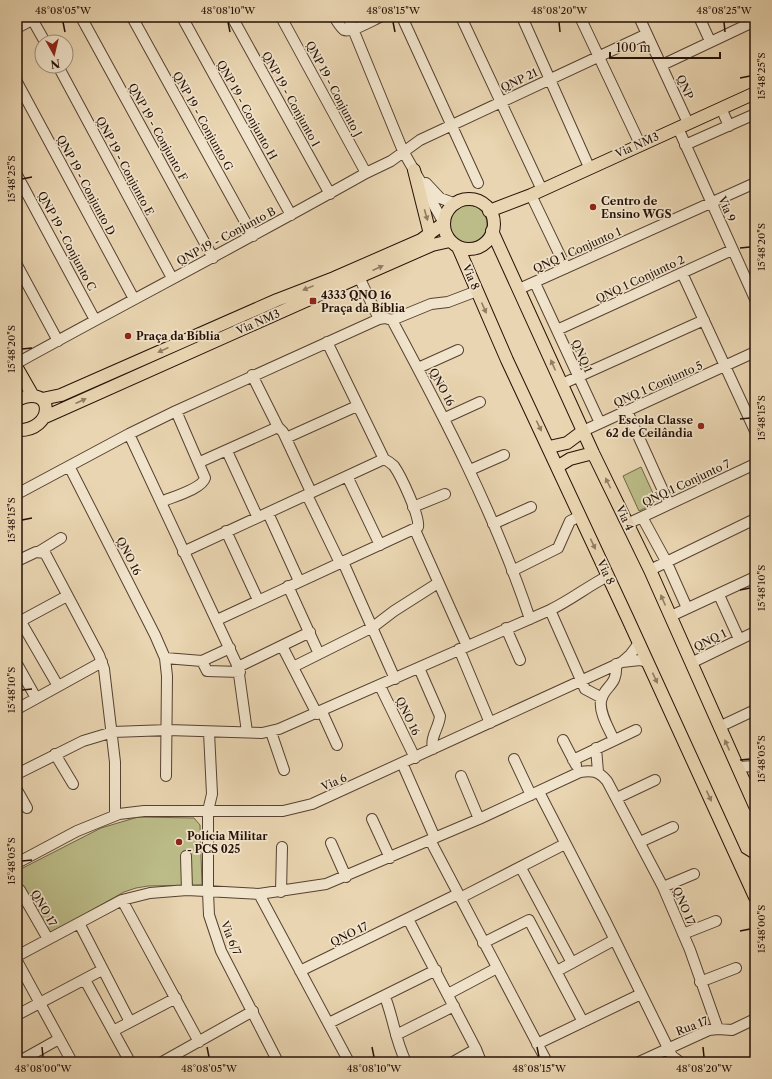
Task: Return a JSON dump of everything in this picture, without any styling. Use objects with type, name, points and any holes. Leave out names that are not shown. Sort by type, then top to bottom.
[{"type":"main road","name":"Via NM3","points":[[491,215],[519,199],[755,93]]},
{"type":"main road","points":[[414,170],[430,234]]},
{"type":"main road","points":[[462,201],[477,201],[491,215],[492,231],[490,238],[479,247],[472,249],[454,244],[446,236],[444,223],[447,212],[462,201]]},
{"type":"main road","name":"Via NM3","points":[[17,400],[61,395],[276,300],[334,278],[414,243],[430,234],[444,223]]},
{"type":"main road","name":"Via 4","points":[[492,231],[583,431],[650,570],[690,663],[755,806]]},
{"type":"main road","name":"Via NM3","points":[[17,430],[29,428],[45,417],[432,245],[454,244]]},
{"type":"main road","name":"Via 8","points":[[454,244],[754,893]]},
{"type":"main road","points":[[17,368],[37,398],[46,405],[45,417]]},
{"type":"main road","points":[[549,447],[567,443],[583,431]]},
{"type":"main road","points":[[557,467],[570,460],[593,452]]},
{"type":"main road","points":[[737,857],[750,865],[755,865]]},
{"type":"street","name":"QNP 19 - Conjunto F","points":[[82,17],[212,258]]},
{"type":"street","name":"QNP 19 - Conjunto G","points":[[132,17],[253,236]]},
{"type":"street","name":"QNP 19 - Conjunto H","points":[[182,17],[291,215]]},
{"type":"street","name":"QNP 19 - Conjunto I","points":[[232,17],[330,194]]},
{"type":"street","name":"QNP 19 - Conjunto J","points":[[281,17],[366,173]]},
{"type":"street","points":[[334,17],[344,30],[353,30],[380,17]]},
{"type":"street","points":[[348,17],[403,151],[444,223]]},
{"type":"street","points":[[402,17],[478,183]]},
{"type":"street","points":[[461,17],[502,101],[566,268]]},
{"type":"street","points":[[522,17],[589,167]]},
{"type":"street","points":[[580,17],[640,144]]},
{"type":"street","name":"QNP","points":[[639,17],[662,65],[683,125]]},
{"type":"street","points":[[699,17],[710,41]]},
{"type":"street","points":[[17,28],[35,18],[42,34]]},
{"type":"street","points":[[662,65],[755,21]]},
{"type":"street","name":"QNP 21","points":[[403,151],[451,125],[647,34]]},
{"type":"street","name":"QNP 19 - Conjunto E","points":[[62,74],[172,278]]},
{"type":"street","name":"QNP 19 - Conjunto D","points":[[17,82],[134,299]]},
{"type":"street","points":[[721,108],[729,126]]},
{"type":"street","points":[[685,145],[755,114]]},
{"type":"street","name":"Via 9","points":[[683,125],[685,145],[755,299]]},
{"type":"street","name":"QNP 19 - Conjunto B","points":[[17,363],[172,278],[253,236],[366,173],[391,161],[403,151]]},
{"type":"street","points":[[414,170],[440,198],[456,204]]},
{"type":"street","name":"QNP 19 - Conjunto C","points":[[17,174],[95,320]]},
{"type":"street","name":"QNQ 1 Conjunto 1","points":[[519,289],[755,183]]},
{"type":"street","name":"QNQ 1 Conjunto 2","points":[[557,330],[732,250]]},
{"type":"street","points":[[17,265],[58,341]]},
{"type":"street","points":[[682,273],[755,431]]},
{"type":"street","points":[[359,277],[379,319]]},
{"type":"street","name":"QNQ 1","points":[[536,282],[600,423]]},
{"type":"street","points":[[17,494],[129,434],[252,375],[379,319],[385,318],[392,320],[431,304],[448,302],[477,291]]},
{"type":"street","name":"QNO 16","points":[[392,320],[445,418],[470,470],[512,571],[530,619]]},
{"type":"street","points":[[562,384],[704,320]]},
{"type":"street","points":[[217,620],[299,581],[415,530],[418,527],[419,522],[413,507],[394,467],[384,459],[327,342]]},
{"type":"street","name":"QNO 16","points":[[418,368],[458,350]]},
{"type":"street","points":[[725,366],[755,352]]},
{"type":"street","name":"QNQ 1 Conjunto 5","points":[[600,423],[725,366]]},
{"type":"street","points":[[252,375],[278,427],[286,438],[309,494],[373,627],[395,679]]},
{"type":"street","name":"QNO 16","points":[[445,418],[480,402]]},
{"type":"street","points":[[286,438],[357,406]]},
{"type":"street","points":[[160,502],[202,484],[205,478],[200,462],[176,411]]},
{"type":"street","points":[[627,411],[669,504]]},
{"type":"street","points":[[583,431],[600,423]]},
{"type":"street","points":[[200,462],[228,451],[278,427]]},
{"type":"street","points":[[129,434],[239,669],[247,732]]},
{"type":"street","points":[[228,451],[257,516]]},
{"type":"street","points":[[470,470],[504,455]]},
{"type":"street","points":[[183,552],[257,516],[309,494],[384,459]]},
{"type":"street","name":"QNQ 1 Conjunto 7","points":[[627,524],[755,464]]},
{"type":"street","name":"QNO 16","points":[[69,466],[166,658],[168,730],[166,776]]},
{"type":"street","points":[[347,476],[380,545]]},
{"type":"street","points":[[413,507],[445,494]]},
{"type":"street","points":[[493,524],[526,509]]},
{"type":"street","points":[[268,512],[299,581]]},
{"type":"street","points":[[512,571],[558,548],[570,521],[580,516]]},
{"type":"street","points":[[642,516],[666,562],[687,608]]},
{"type":"street","points":[[650,570],[755,519]]},
{"type":"street","points":[[415,530],[438,583],[490,723]]},
{"type":"street","points":[[226,531],[258,600]]},
{"type":"street","points":[[17,561],[40,551],[61,538]]},
{"type":"street","points":[[40,551],[45,553],[102,662],[116,762],[115,816]]},
{"type":"street","points":[[17,774],[83,741],[113,732],[168,730],[209,732],[271,732],[320,713],[506,628],[550,610],[575,597],[593,583],[608,576]]},
{"type":"street","points":[[671,616],[755,577]]},
{"type":"street","points":[[293,667],[373,627],[394,611],[438,583]]},
{"type":"street","points":[[288,586],[319,654]]},
{"type":"street","name":"QNQ 1","points":[[690,663],[739,640],[719,594]]},
{"type":"street","points":[[58,686],[19,623],[68,596]]},
{"type":"street","points":[[550,610],[585,689],[602,698]]},
{"type":"street","points":[[506,628],[520,660]]},
{"type":"street","points":[[202,661],[207,671],[239,669],[310,632]]},
{"type":"street","points":[[739,640],[755,632]]},
{"type":"street","name":"Via 6","points":[[17,863],[77,831],[115,816],[144,811],[283,811],[296,809],[325,799],[619,663],[630,655],[639,643]]},
{"type":"street","points":[[282,646],[337,744]]},
{"type":"street","points":[[166,658],[202,661],[230,648]]},
{"type":"street","points":[[614,740],[601,709],[602,698],[616,678],[619,663],[640,660],[647,662]]},
{"type":"street","points":[[17,709],[102,662]]},
{"type":"street","points":[[17,664],[36,698]]},
{"type":"street","name":"QNO 16","points":[[419,668],[440,716],[440,723],[432,738],[433,749]]},
{"type":"street","name":"QNO 16","points":[[380,686],[415,758]]},
{"type":"street","points":[[719,726],[755,710]]},
{"type":"street","points":[[573,760],[636,730]]},
{"type":"street","name":"Via 6/7","points":[[209,732],[212,794],[208,811],[209,915],[214,933],[277,1062]]},
{"type":"street","points":[[271,732],[284,770]]},
{"type":"street","points":[[563,740],[580,772]]},
{"type":"street","points":[[596,748],[598,772]]},
{"type":"street","points":[[55,754],[73,784]]},
{"type":"street","points":[[514,759],[565,844],[672,1056],[680,1062]]},
{"type":"street","points":[[402,763],[432,839],[459,896],[547,1062]]},
{"type":"street","points":[[737,767],[755,766]]},
{"type":"street","name":"QNO 17","points":[[17,956],[122,900],[150,893],[187,890],[259,894],[281,892],[326,884],[346,877],[480,819],[580,772],[592,770],[598,772],[607,781],[663,887],[683,934],[718,1029]]},
{"type":"street","points":[[745,783],[755,770]]},
{"type":"street","points":[[462,776],[480,819]]},
{"type":"street","points":[[617,798],[655,780]]},
{"type":"street","points":[[17,790],[27,808]]},
{"type":"street","points":[[372,819],[390,858]]},
{"type":"street","points":[[640,842],[673,827]]},
{"type":"street","points":[[331,843],[346,877]]},
{"type":"street","name":"QNO 17","points":[[300,971],[408,919],[521,868],[565,844]]},
{"type":"street","points":[[281,892],[282,847]]},
{"type":"street","points":[[186,856],[187,890]]},
{"type":"street","points":[[521,868],[572,963]]},
{"type":"street","name":"QNO 17","points":[[663,887],[694,874]]},
{"type":"street","name":"QNO 17","points":[[20,890],[48,939]]},
{"type":"street","points":[[259,894],[349,1062]]},
{"type":"street","points":[[122,900],[199,1042]]},
{"type":"street","points":[[483,943],[529,920],[544,910]]},
{"type":"street","points":[[408,919],[436,970],[481,1062]]},
{"type":"street","points":[[529,920],[583,1022]]},
{"type":"street","name":"QNO 17","points":[[683,934],[716,921]]},
{"type":"street","points":[[79,923],[130,1022]]},
{"type":"street","points":[[557,971],[614,940]]},
{"type":"street","points":[[17,961],[72,1062]]},
{"type":"street","points":[[448,994],[497,968]]},
{"type":"street","points":[[700,982],[736,968]]},
{"type":"street","points":[[17,1015],[102,970]]},
{"type":"street","points":[[329,1023],[385,997],[436,970]]},
{"type":"street","points":[[85,980],[130,1062]]},
{"type":"street","points":[[537,1044],[641,994]]},
{"type":"street","points":[[385,997],[393,1017],[399,1047],[406,1062]]},
{"type":"street","points":[[113,1031],[176,998]]},
{"type":"street","points":[[396,1035],[454,1006]]},
{"type":"street","points":[[162,1062],[253,1011]]},
{"type":"street","name":"Rua 17","points":[[639,1062],[709,1030],[732,1030],[755,1019]]},
{"type":"street","points":[[18,1062],[59,1039]]},
{"type":"street","points":[[453,1062],[476,1050]]},
{"type":"green space","points":[[464,205],[472,205],[479,208],[484,213],[487,224],[484,235],[479,240],[472,243],[464,243],[457,240],[452,235],[449,228],[449,220],[452,213],[457,208]]},
{"type":"green space","points":[[641,467],[657,502],[639,511],[623,476]]},
{"type":"green space","points":[[138,817],[194,818],[200,825],[202,885],[148,886],[136,888],[124,892],[47,935],[17,884],[17,871],[101,828]]},
{"type":"place","name":"Centro de Ensino WGS","points":[[593,207]]},
{"type":"place","name":"4333 QNO 16 Praça da Bíblia","points":[[313,301]]},
{"type":"place","name":"Praça da Bíblia","points":[[128,336]]},
{"type":"place","name":"Escola Classe 62 de Ceilândia","points":[[701,426]]},
{"type":"place","name":"Polícia Militar - PCS 025","points":[[179,842]]}]
